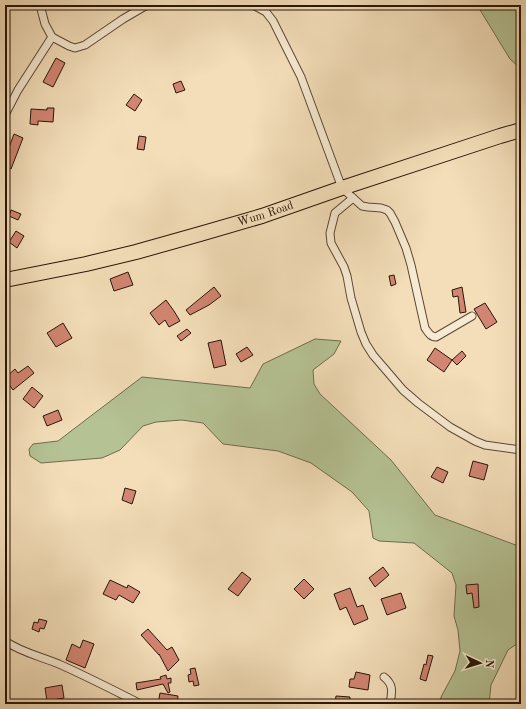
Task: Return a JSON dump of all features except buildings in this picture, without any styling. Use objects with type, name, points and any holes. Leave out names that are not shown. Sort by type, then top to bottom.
[{"type":"highway","name":"Wum Road","points":[[5,280],[107,258],[193,236],[262,216],[342,188],[521,130]]},
{"type":"street","points":[[40,5],[45,24],[52,36],[75,48],[81,47],[147,5]]},
{"type":"street","points":[[253,5],[266,12],[273,21],[301,78],[342,188],[362,206],[381,208],[390,213],[393,218],[406,248],[425,328],[428,334],[436,337],[472,316]]},
{"type":"street","points":[[5,115],[18,90],[52,36]]},
{"type":"street","points":[[354,198],[335,213],[330,233],[331,243],[344,267],[361,332],[373,355],[403,390],[450,427],[485,445],[521,450]]},
{"type":"street","points":[[5,641],[24,651],[86,676],[141,704]]},
{"type":"street","points":[[384,677],[389,681],[391,686],[390,704]]},
{"type":"green space","points":[[477,5],[521,5],[521,69],[510,59]]},
{"type":"green space","points":[[315,339],[341,341],[334,354],[313,370],[314,384],[320,394],[391,460],[435,515],[521,547],[521,641],[508,650],[491,685],[489,704],[440,704],[441,697],[455,671],[460,651],[458,630],[454,616],[456,585],[452,573],[414,543],[379,541],[373,538],[369,511],[352,492],[311,463],[278,451],[223,444],[203,423],[182,420],[156,422],[143,426],[120,450],[102,458],[41,463],[30,456],[29,449],[33,444],[58,441],[142,377],[250,388],[263,364]]}]
